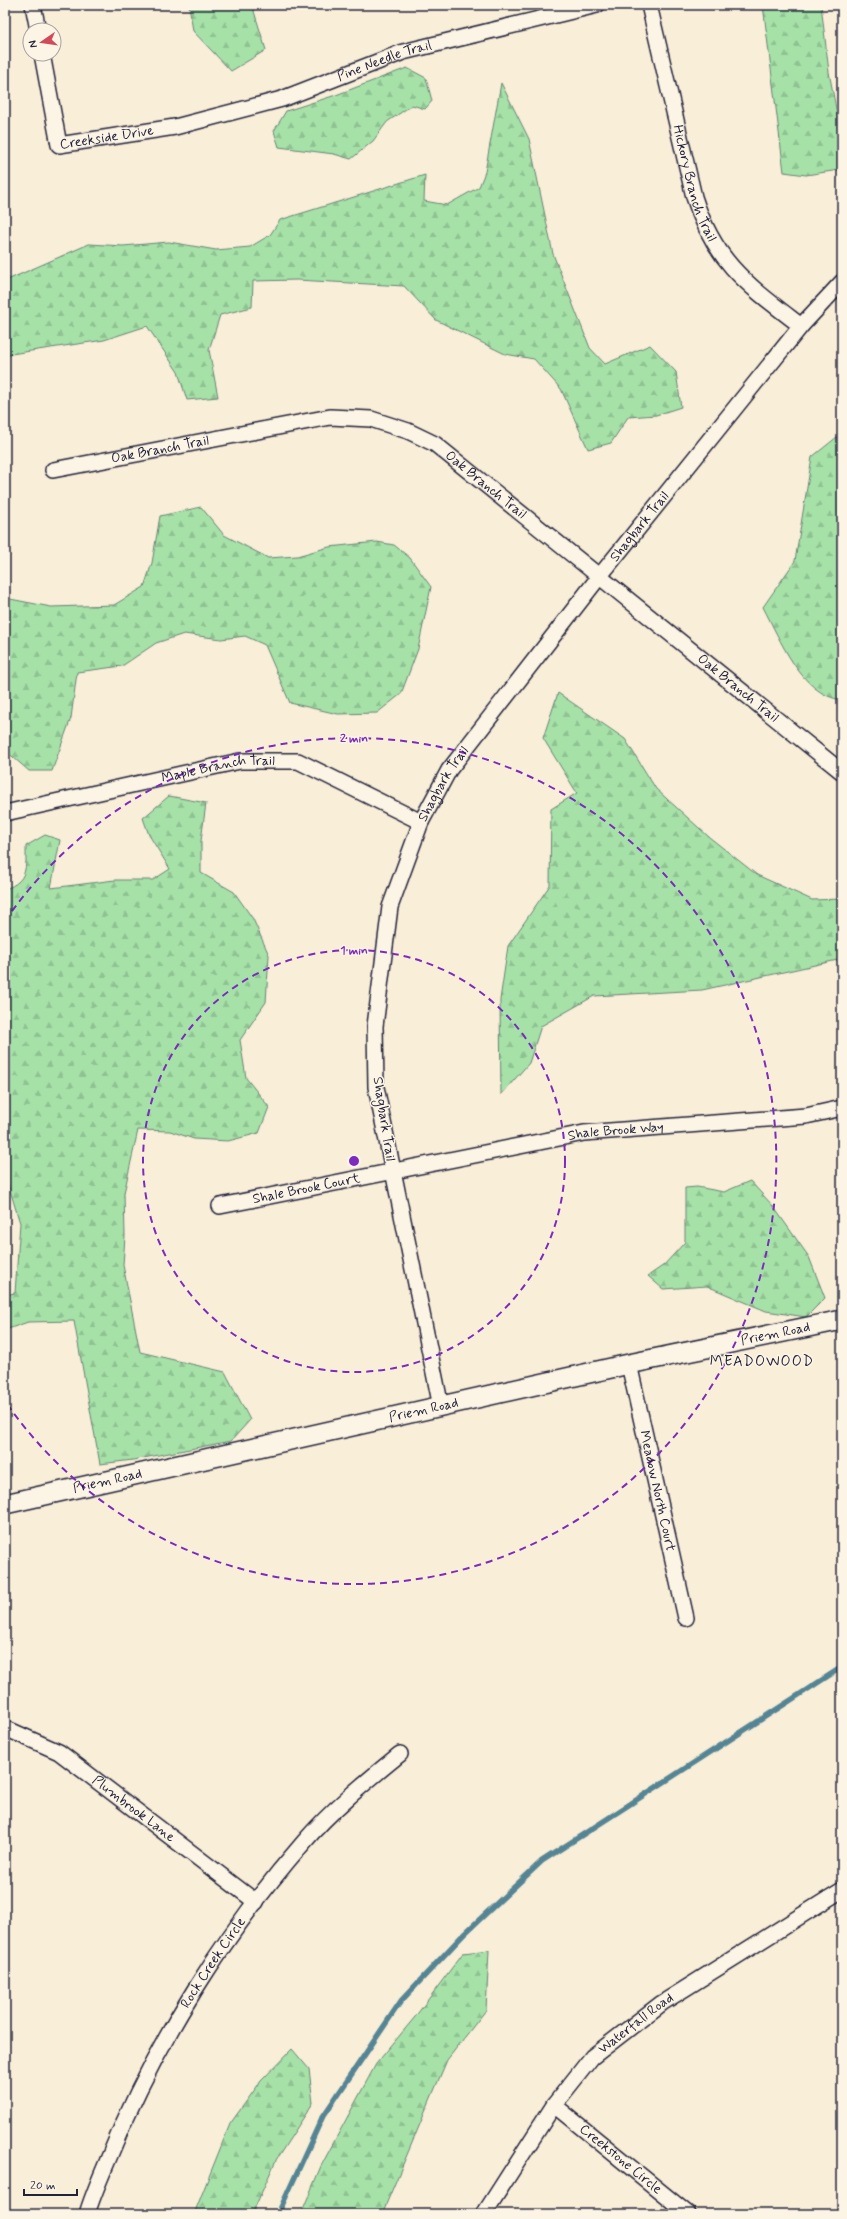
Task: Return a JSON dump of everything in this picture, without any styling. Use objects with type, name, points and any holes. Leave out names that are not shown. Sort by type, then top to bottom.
[{"type":"street","points":[[33,5],[36,22]]},
{"type":"street","name":"Pine Needle Trail","points":[[175,127],[282,99],[403,52],[596,5]]},
{"type":"street","name":"Hickory Branch Trail","points":[[649,5],[694,197],[704,225],[714,244],[738,275],[801,326]]},
{"type":"street","name":"Creekside Drive","points":[[43,62],[59,145],[175,127]]},
{"type":"street","name":"Shagbark Trail","points":[[441,1407],[392,1172],[376,1087],[375,1026],[390,907],[421,822],[449,770],[599,578],[801,326],[842,282]]},
{"type":"street","name":"Oak Branch Trail","points":[[53,470],[330,417],[371,419],[408,431],[435,444],[599,578],[842,772]]},
{"type":"street","name":"Maple Branch Trail","points":[[5,813],[240,761],[298,761],[421,822]]},
{"type":"street","name":"Shale Brook Way","points":[[392,1172],[584,1133],[806,1116],[842,1108]]},
{"type":"street","name":"Shale Brook Court","points":[[220,1206],[392,1172]]},
{"type":"street","name":"Priem Road","points":[[5,1504],[629,1364],[842,1320]]},
{"type":"street","name":"Meadow North Court","points":[[629,1364],[686,1618]]},
{"type":"street","name":"Plumbrook Lane","points":[[5,1728],[60,1752],[256,1902]]},
{"type":"street","name":"Rock Creek Circle","points":[[87,2214],[126,2113],[171,2031],[215,1961],[256,1902],[304,1841],[356,1791],[400,1754]]},
{"type":"street","name":"Waterfall Road","points":[[484,2214],[554,2105],[592,2057],[662,2003],[842,1890]]},
{"type":"street","name":"Creekstone Circle","points":[[554,2105],[688,2214]]},
{"type":"green space","points":[[189,5],[252,5],[266,50],[231,71],[193,31]]},
{"type":"green space","points":[[763,5],[821,5],[829,72],[842,140],[839,170],[806,175],[784,172]]},
{"type":"green space","points":[[407,68],[426,78],[432,101],[425,109],[412,105],[387,122],[373,141],[351,159],[334,154],[279,147],[274,131],[286,111],[336,95]]},
{"type":"green space","points":[[501,83],[529,139],[553,254],[590,348],[605,364],[650,345],[676,372],[681,407],[656,415],[628,417],[611,443],[588,449],[561,389],[534,359],[505,354],[436,320],[404,286],[297,280],[253,281],[252,307],[220,315],[209,350],[218,397],[187,400],[178,372],[147,326],[104,340],[11,354],[5,358],[5,281],[89,244],[123,246],[169,242],[216,250],[250,247],[270,235],[280,220],[425,175],[424,201],[447,205],[479,187],[485,172]]},
{"type":"green space","points":[[842,433],[842,700],[828,696],[815,688],[803,677],[785,649],[763,607],[795,561],[812,457]]},
{"type":"green space","points":[[201,507],[224,535],[268,558],[297,556],[329,547],[377,542],[394,545],[410,558],[431,587],[418,649],[401,694],[377,713],[338,714],[290,703],[265,645],[245,636],[221,639],[184,634],[156,643],[122,666],[77,672],[71,718],[52,771],[29,771],[5,750],[5,598],[51,607],[114,605],[144,587],[152,563],[160,516]]},
{"type":"green space","points":[[558,693],[625,739],[656,789],[709,837],[757,875],[812,900],[842,899],[842,959],[702,990],[594,996],[541,1026],[529,1063],[501,1095],[500,1000],[508,946],[550,885],[551,809],[577,793],[543,738]]},
{"type":"green space","points":[[169,796],[206,803],[201,841],[201,873],[234,892],[253,919],[269,955],[266,1002],[240,1040],[246,1078],[269,1107],[259,1133],[228,1141],[194,1139],[170,1131],[138,1130],[124,1193],[125,1236],[123,1265],[140,1352],[225,1372],[250,1420],[231,1441],[133,1460],[100,1464],[74,1321],[28,1322],[5,1330],[5,1295],[15,1293],[20,1223],[5,1174],[5,889],[13,886],[22,878],[26,861],[26,846],[45,835],[60,840],[51,888],[115,880],[153,880],[170,869],[149,835],[143,818]]},
{"type":"green space","points":[[750,1181],[773,1206],[809,1257],[825,1298],[806,1317],[766,1311],[707,1286],[663,1289],[648,1276],[664,1265],[685,1242],[685,1188],[697,1187],[724,1192]]},
{"type":"green space","points":[[489,1950],[486,2010],[447,2060],[382,2214],[301,2214],[321,2166],[376,2064],[415,2017],[463,1953]]},
{"type":"green space","points":[[292,2049],[309,2069],[313,2103],[276,2160],[252,2214],[194,2214],[230,2124],[261,2081]]},
{"type":"waterway","points":[[278,2214],[322,2118],[401,2001],[463,1935],[542,1861],[842,1667]]},
{"type":"district","name":"MEADOWOOD","points":[[762,1362]]}]
